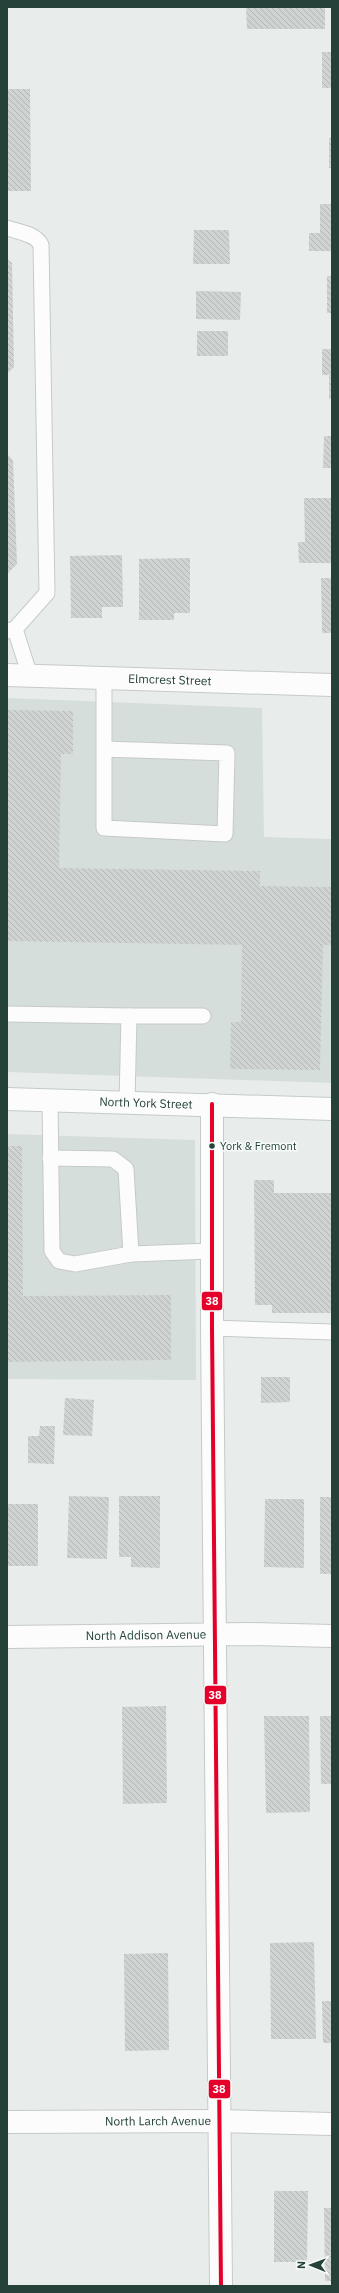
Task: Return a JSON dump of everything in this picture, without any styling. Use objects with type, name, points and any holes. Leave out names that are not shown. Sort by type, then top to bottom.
[{"type":"street","name":"Elmcrest Street","points":[[7,675],[332,685]]},
{"type":"street","name":"North York Street","points":[[7,1099],[212,1104],[332,1109]]},
{"type":"street","points":[[212,1104],[212,1328],[221,2286]]},
{"type":"street","name":"North Addison Avenue","points":[[7,1636],[332,1636]]},
{"type":"street","name":"North Larch Avenue","points":[[7,2122],[220,2121],[332,2124]]},
{"type":"lane","points":[[7,228],[38,240],[41,245],[47,593],[11,630],[30,676]]},
{"type":"lane","points":[[104,678],[104,749],[104,828],[226,834],[227,753],[104,749]]},
{"type":"lane","points":[[7,1014],[204,1016]]},
{"type":"lane","points":[[127,1103],[129,1016]]},
{"type":"lane","points":[[50,1100],[52,1251],[59,1261],[75,1264],[131,1254],[212,1251]]},
{"type":"lane","points":[[50,1158],[112,1159],[126,1169],[131,1254]]},
{"type":"lane","points":[[212,1328],[332,1332]]},
{"type":"shaded area","points":[[7,698],[262,708],[264,837],[332,839],[332,1083],[7,1072]]},
{"type":"shaded area","points":[[7,1134],[195,1140],[196,1380],[7,1379]]},
{"type":"building","points":[[246,7],[325,7],[325,29],[247,29]]},
{"type":"building","points":[[322,52],[332,52],[332,88],[322,88]]},
{"type":"building","points":[[7,89],[30,89],[31,191],[7,191]]},
{"type":"building","points":[[329,138],[332,138],[332,168],[329,168]]},
{"type":"building","points":[[320,204],[332,204],[332,251],[309,251],[309,233],[320,233]]},
{"type":"building","points":[[194,230],[229,230],[230,264],[193,264]]},
{"type":"building","points":[[7,259],[12,263],[14,367],[7,374]]},
{"type":"building","points":[[327,276],[332,276],[332,313],[327,313]]},
{"type":"building","points":[[196,291],[241,292],[240,320],[196,319]]},
{"type":"building","points":[[197,331],[228,331],[228,356],[197,356]]},
{"type":"building","points":[[322,349],[332,349],[332,399],[329,399],[329,375],[322,375]]},
{"type":"building","points":[[324,436],[332,436],[332,468],[323,468]]},
{"type":"building","points":[[7,454],[13,460],[17,564],[7,574]]},
{"type":"building","points":[[304,498],[332,498],[332,563],[299,563],[298,542],[305,542]]},
{"type":"building","points":[[122,555],[123,607],[102,607],[102,618],[71,618],[70,556]]},
{"type":"building","points":[[190,558],[190,613],[174,613],[174,620],[139,620],[139,559]]},
{"type":"building","points":[[321,578],[332,578],[332,633],[322,633]]},
{"type":"building","points":[[7,710],[73,711],[73,754],[61,754],[59,868],[260,871],[260,886],[332,887],[332,945],[323,945],[320,1070],[230,1069],[231,1022],[241,1022],[242,945],[7,941]]},
{"type":"building","points":[[7,1146],[22,1146],[23,1296],[171,1295],[171,1360],[7,1362]]},
{"type":"building","points":[[254,1180],[274,1180],[274,1193],[332,1193],[332,1313],[272,1313],[272,1305],[255,1305]]},
{"type":"building","points":[[261,1377],[290,1377],[290,1402],[261,1403]]},
{"type":"building","points":[[65,1398],[94,1400],[92,1436],[63,1435]]},
{"type":"building","points":[[40,1426],[55,1426],[54,1464],[28,1463],[28,1436],[39,1436]]},
{"type":"building","points":[[69,1496],[109,1497],[107,1559],[67,1558]]},
{"type":"building","points":[[119,1496],[160,1496],[160,1568],[131,1567],[131,1557],[119,1557]]},
{"type":"building","points":[[320,1497],[332,1497],[332,1574],[320,1574]]},
{"type":"building","points":[[265,1499],[304,1499],[304,1568],[264,1567]]},
{"type":"building","points":[[7,1504],[38,1504],[38,1566],[7,1566]]},
{"type":"building","points":[[166,1706],[167,1803],[123,1804],[122,1707]]},
{"type":"building","points":[[264,1716],[309,1716],[310,1812],[266,1813]]},
{"type":"building","points":[[320,1716],[332,1716],[332,1784],[321,1784]]},
{"type":"building","points":[[314,1942],[316,2039],[271,2039],[270,1943]]},
{"type":"building","points":[[168,1953],[169,2050],[125,2051],[124,1954]]},
{"type":"building","points":[[322,2001],[332,2001],[332,2043],[323,2043]]},
{"type":"building","points":[[274,2191],[308,2191],[307,2262],[274,2262]]},
{"type":"building","points":[[324,2208],[332,2208],[332,2281],[325,2281]]},
{"type":"transit line","name":"38","points":[[212,1104],[212,1328],[221,2286]]},
{"type":"place","name":"York & Fremont","points":[[212,1146]]}]
